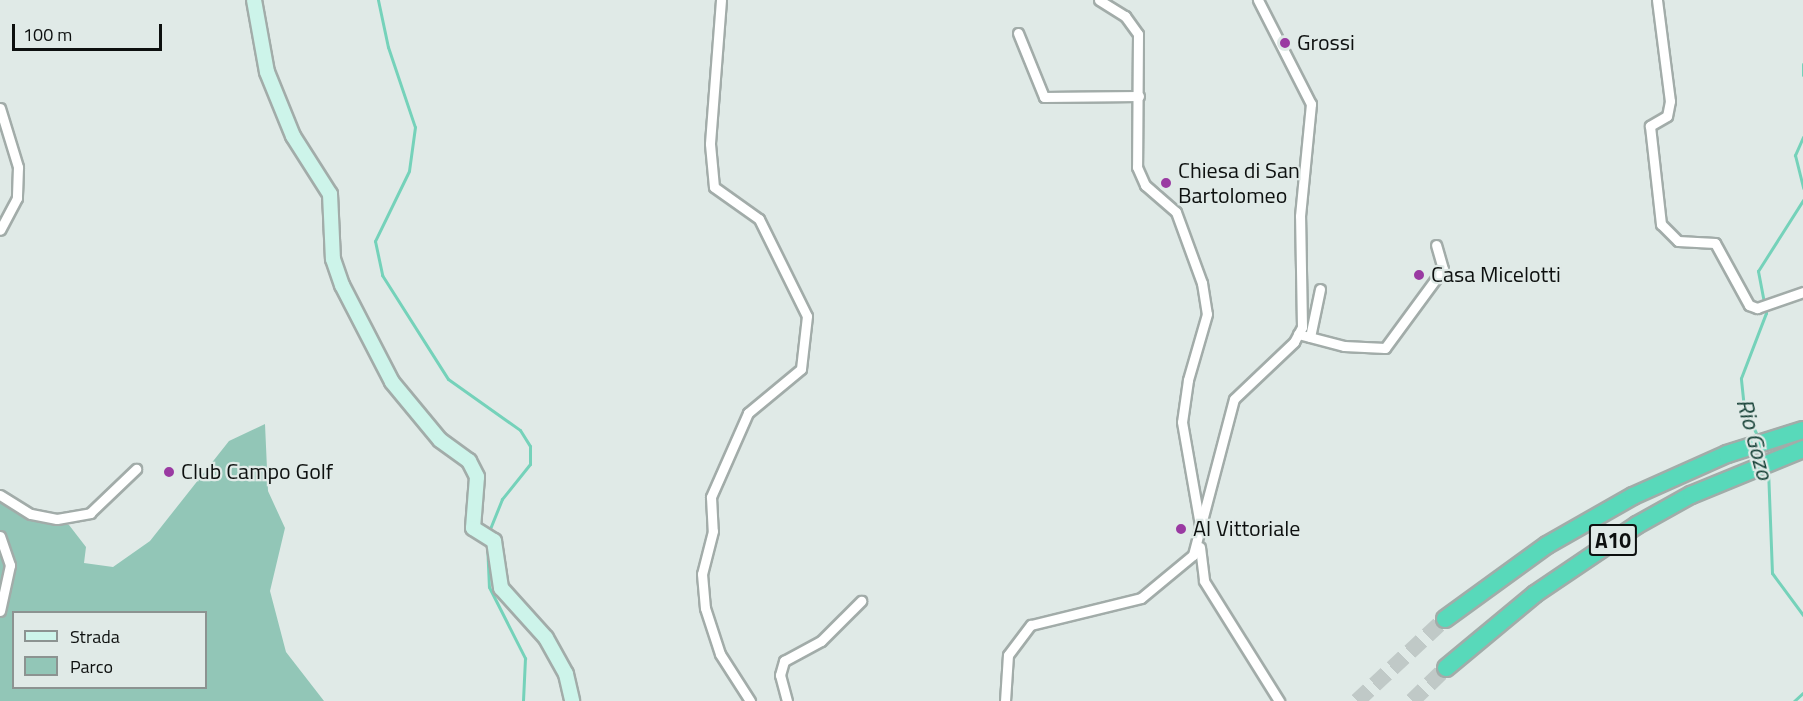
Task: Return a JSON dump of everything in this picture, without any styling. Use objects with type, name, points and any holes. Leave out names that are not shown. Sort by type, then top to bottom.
[{"type":"highway","name":"A10","points":[[1445,619],[1547,544],[1633,496],[1727,454],[1803,430]]},
{"type":"highway","name":"A10","points":[[1446,668],[1535,594],[1637,525],[1691,495],[1803,449]]},
{"type":"street","points":[[254,0],[267,72],[293,136],[330,194],[333,259],[342,285],[392,382],[477,477],[476,534],[494,541],[501,588],[546,638],[566,674],[572,701]]},
{"type":"street","points":[[721,0],[711,119],[714,187],[759,219],[807,316],[801,369],[748,412],[711,497],[713,531],[702,574],[705,608],[720,654],[750,701]]},
{"type":"street","points":[[1005,701],[1008,655],[1031,625],[1142,598],[1193,555],[1202,537],[1182,422],[1188,380],[1207,314],[1202,283],[1176,212],[1145,185],[1137,167],[1138,34],[1125,16],[1099,0]]},
{"type":"street","points":[[1258,0],[1311,104],[1300,236],[1305,314],[1298,334],[1234,399],[1197,562],[1204,581],[1279,701]]},
{"type":"street","points":[[1657,0],[1670,101],[1667,116],[1650,126],[1661,225],[1678,241],[1715,243],[1749,305],[1757,308],[1803,292]]},
{"type":"street","points":[[1018,33],[1044,97],[1139,96]]},
{"type":"street","points":[[0,108],[18,167],[17,198],[0,230]]},
{"type":"street","points":[[1298,334],[1385,348],[1443,269],[1436,245]]},
{"type":"street","points":[[1310,337],[1320,289]]},
{"type":"street","points":[[0,495],[48,517],[90,513],[136,469]]},
{"type":"street","points":[[0,536],[10,565],[0,611]]},
{"type":"street","points":[[787,701],[780,675],[784,661],[821,641],[861,601]]},
{"type":"green space","points":[[265,424],[268,491],[285,528],[270,591],[286,652],[324,701],[0,701],[0,500],[30,518],[69,525],[86,547],[84,563],[113,567],[150,541],[229,441]]},
{"type":"waterway","points":[[378,0],[388,47],[415,127],[409,171],[375,241],[382,275],[448,379],[520,430],[530,446],[530,464],[502,499],[489,532]]},
{"type":"waterway","name":"Rio Gozo","points":[[1803,64],[1803,75]]},
{"type":"waterway","name":"Rio Gozo","points":[[1803,137],[1795,155],[1803,188]]},
{"type":"waterway","name":"Rio Gozo","points":[[1758,437],[1744,408],[1741,378],[1766,313],[1758,271],[1803,200]]},
{"type":"waterway","name":"Rio Gozo","points":[[1768,469],[1772,573],[1803,615]]},
{"type":"waterway","points":[[487,542],[489,587],[525,658],[523,701]]},
{"type":"waterway","name":"Rio Gozo","points":[[1794,701],[1803,693]]},
{"type":"tunnel","points":[[1357,701],[1445,619]]},
{"type":"tunnel","points":[[1412,701],[1446,668]]},
{"type":"place","name":"Grossi","points":[[1285,43]]},
{"type":"place","name":"Chiesa di San Bartolomeo","points":[[1166,183]]},
{"type":"place","name":"Casa Micelotti","points":[[1419,275]]},
{"type":"place","name":"Club Campo Golf","points":[[169,472]]},
{"type":"place","name":"Al Vittoriale","points":[[1181,529]]}]
